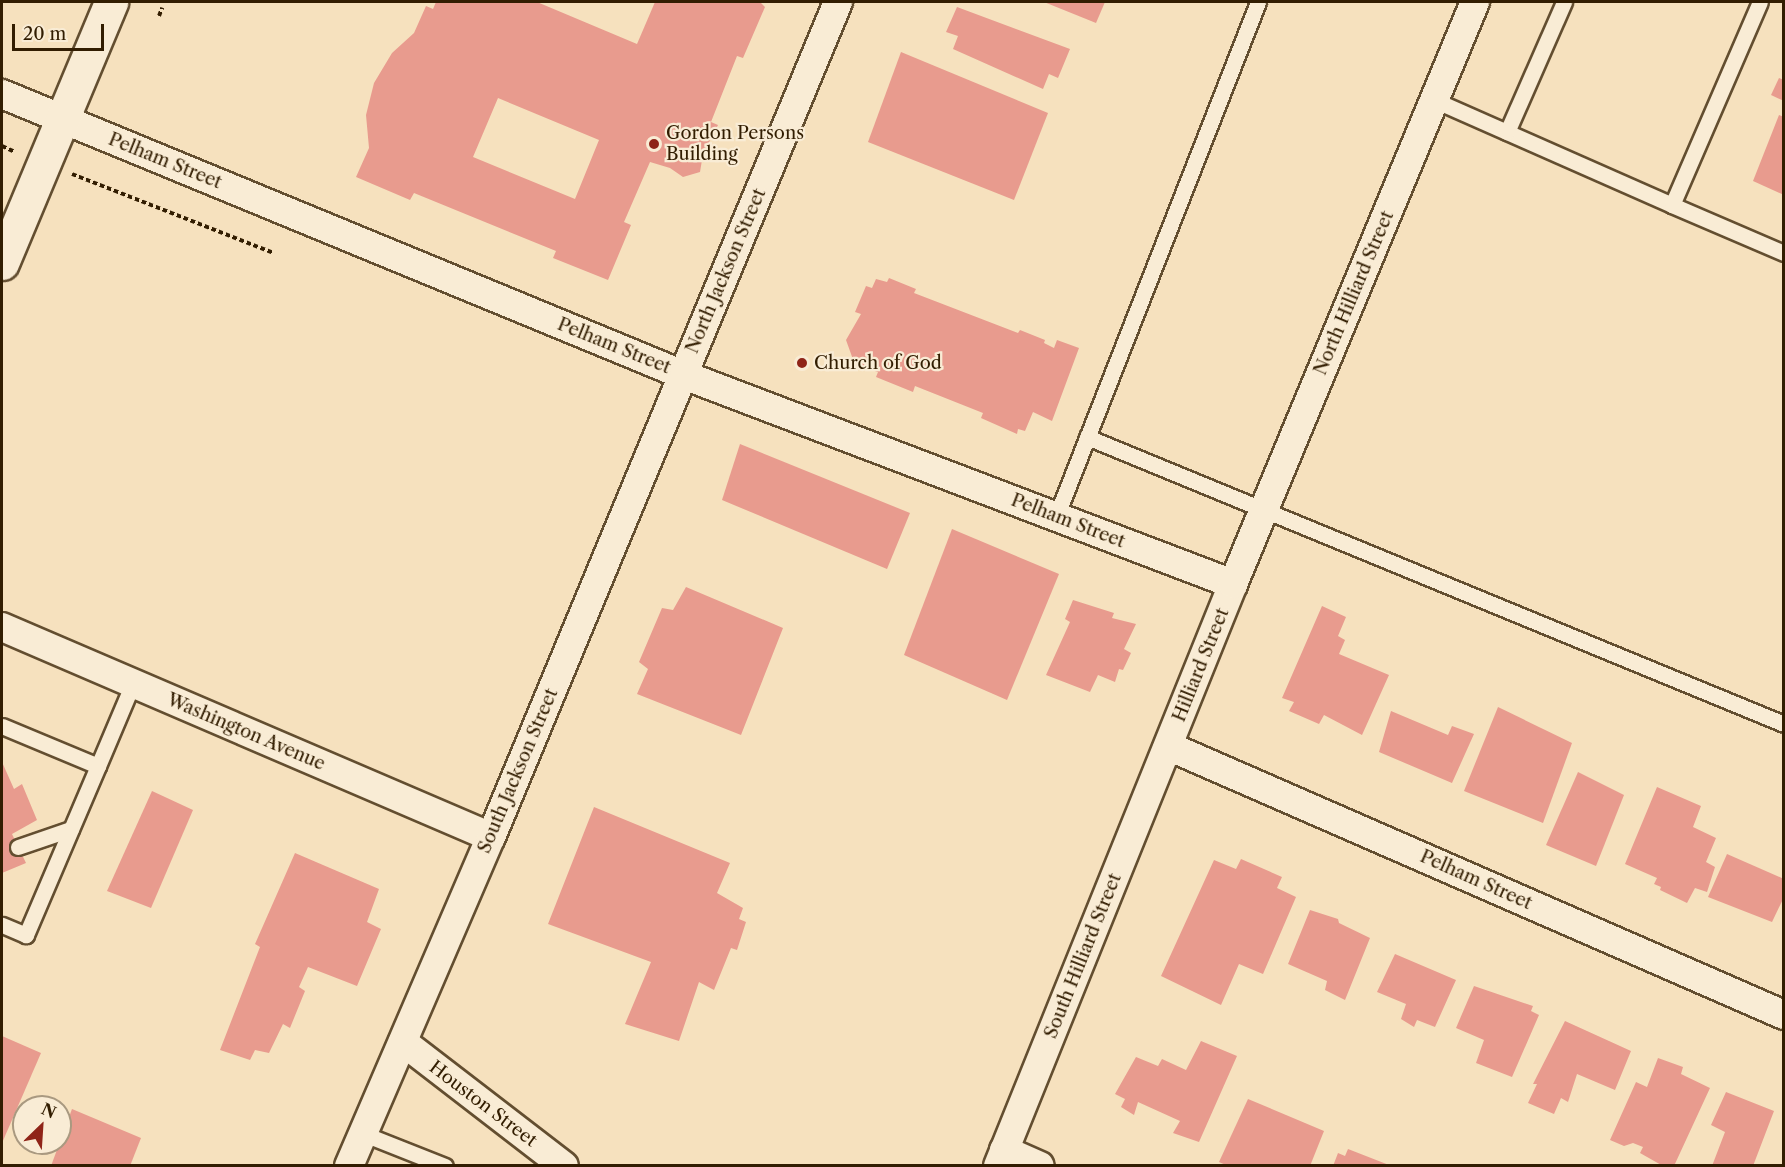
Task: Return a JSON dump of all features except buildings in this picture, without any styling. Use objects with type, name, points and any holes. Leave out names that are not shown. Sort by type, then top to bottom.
[{"type":"street","points":[[2,263],[111,2]]},
{"type":"street","name":"North Jackson Street","points":[[681,374],[838,2]]},
{"type":"street","name":"North Hilliard Street","points":[[1233,584],[1475,2]]},
{"type":"street","name":"Pelham Street","points":[[2,94],[681,374],[1233,584]]},
{"type":"street","name":"South Jackson Street","points":[[349,1166],[490,837],[681,374]]},
{"type":"street","name":"Hilliard Street","points":[[1168,746],[1233,584]]},
{"type":"street","name":"Washington Avenue","points":[[2,627],[490,837]]},
{"type":"street","name":"Pelham Street","points":[[1168,746],[1784,1015]]},
{"type":"street","name":"South Hilliard Street","points":[[1001,1158],[1168,746]]},
{"type":"street","name":"Houston Street","points":[[403,1042],[564,1166]]},
{"type":"street","points":[[1001,1158],[1040,1166]]},
{"type":"lane","points":[[1056,517],[1258,2]]},
{"type":"lane","points":[[1507,132],[1564,2]]},
{"type":"lane","points":[[1672,205],[1760,2]]},
{"type":"lane","points":[[1434,100],[1784,253]]},
{"type":"lane","points":[[1087,437],[1784,724]]},
{"type":"lane","points":[[2,925],[26,936],[133,683]]},
{"type":"lane","points":[[2,726],[98,766]]},
{"type":"lane","points":[[18,847],[71,830]]},
{"type":"lane","points":[[364,1134],[445,1166]]},
{"type":"path","points":[[159,16],[162,8]]},
{"type":"path","points":[[2,146],[20,154]]},
{"type":"path","points":[[71,174],[274,253]]},
{"type":"place","name":"Gordon Persons Building","points":[[654,144]]},
{"type":"place","name":"Church of God","points":[[802,363]]}]
